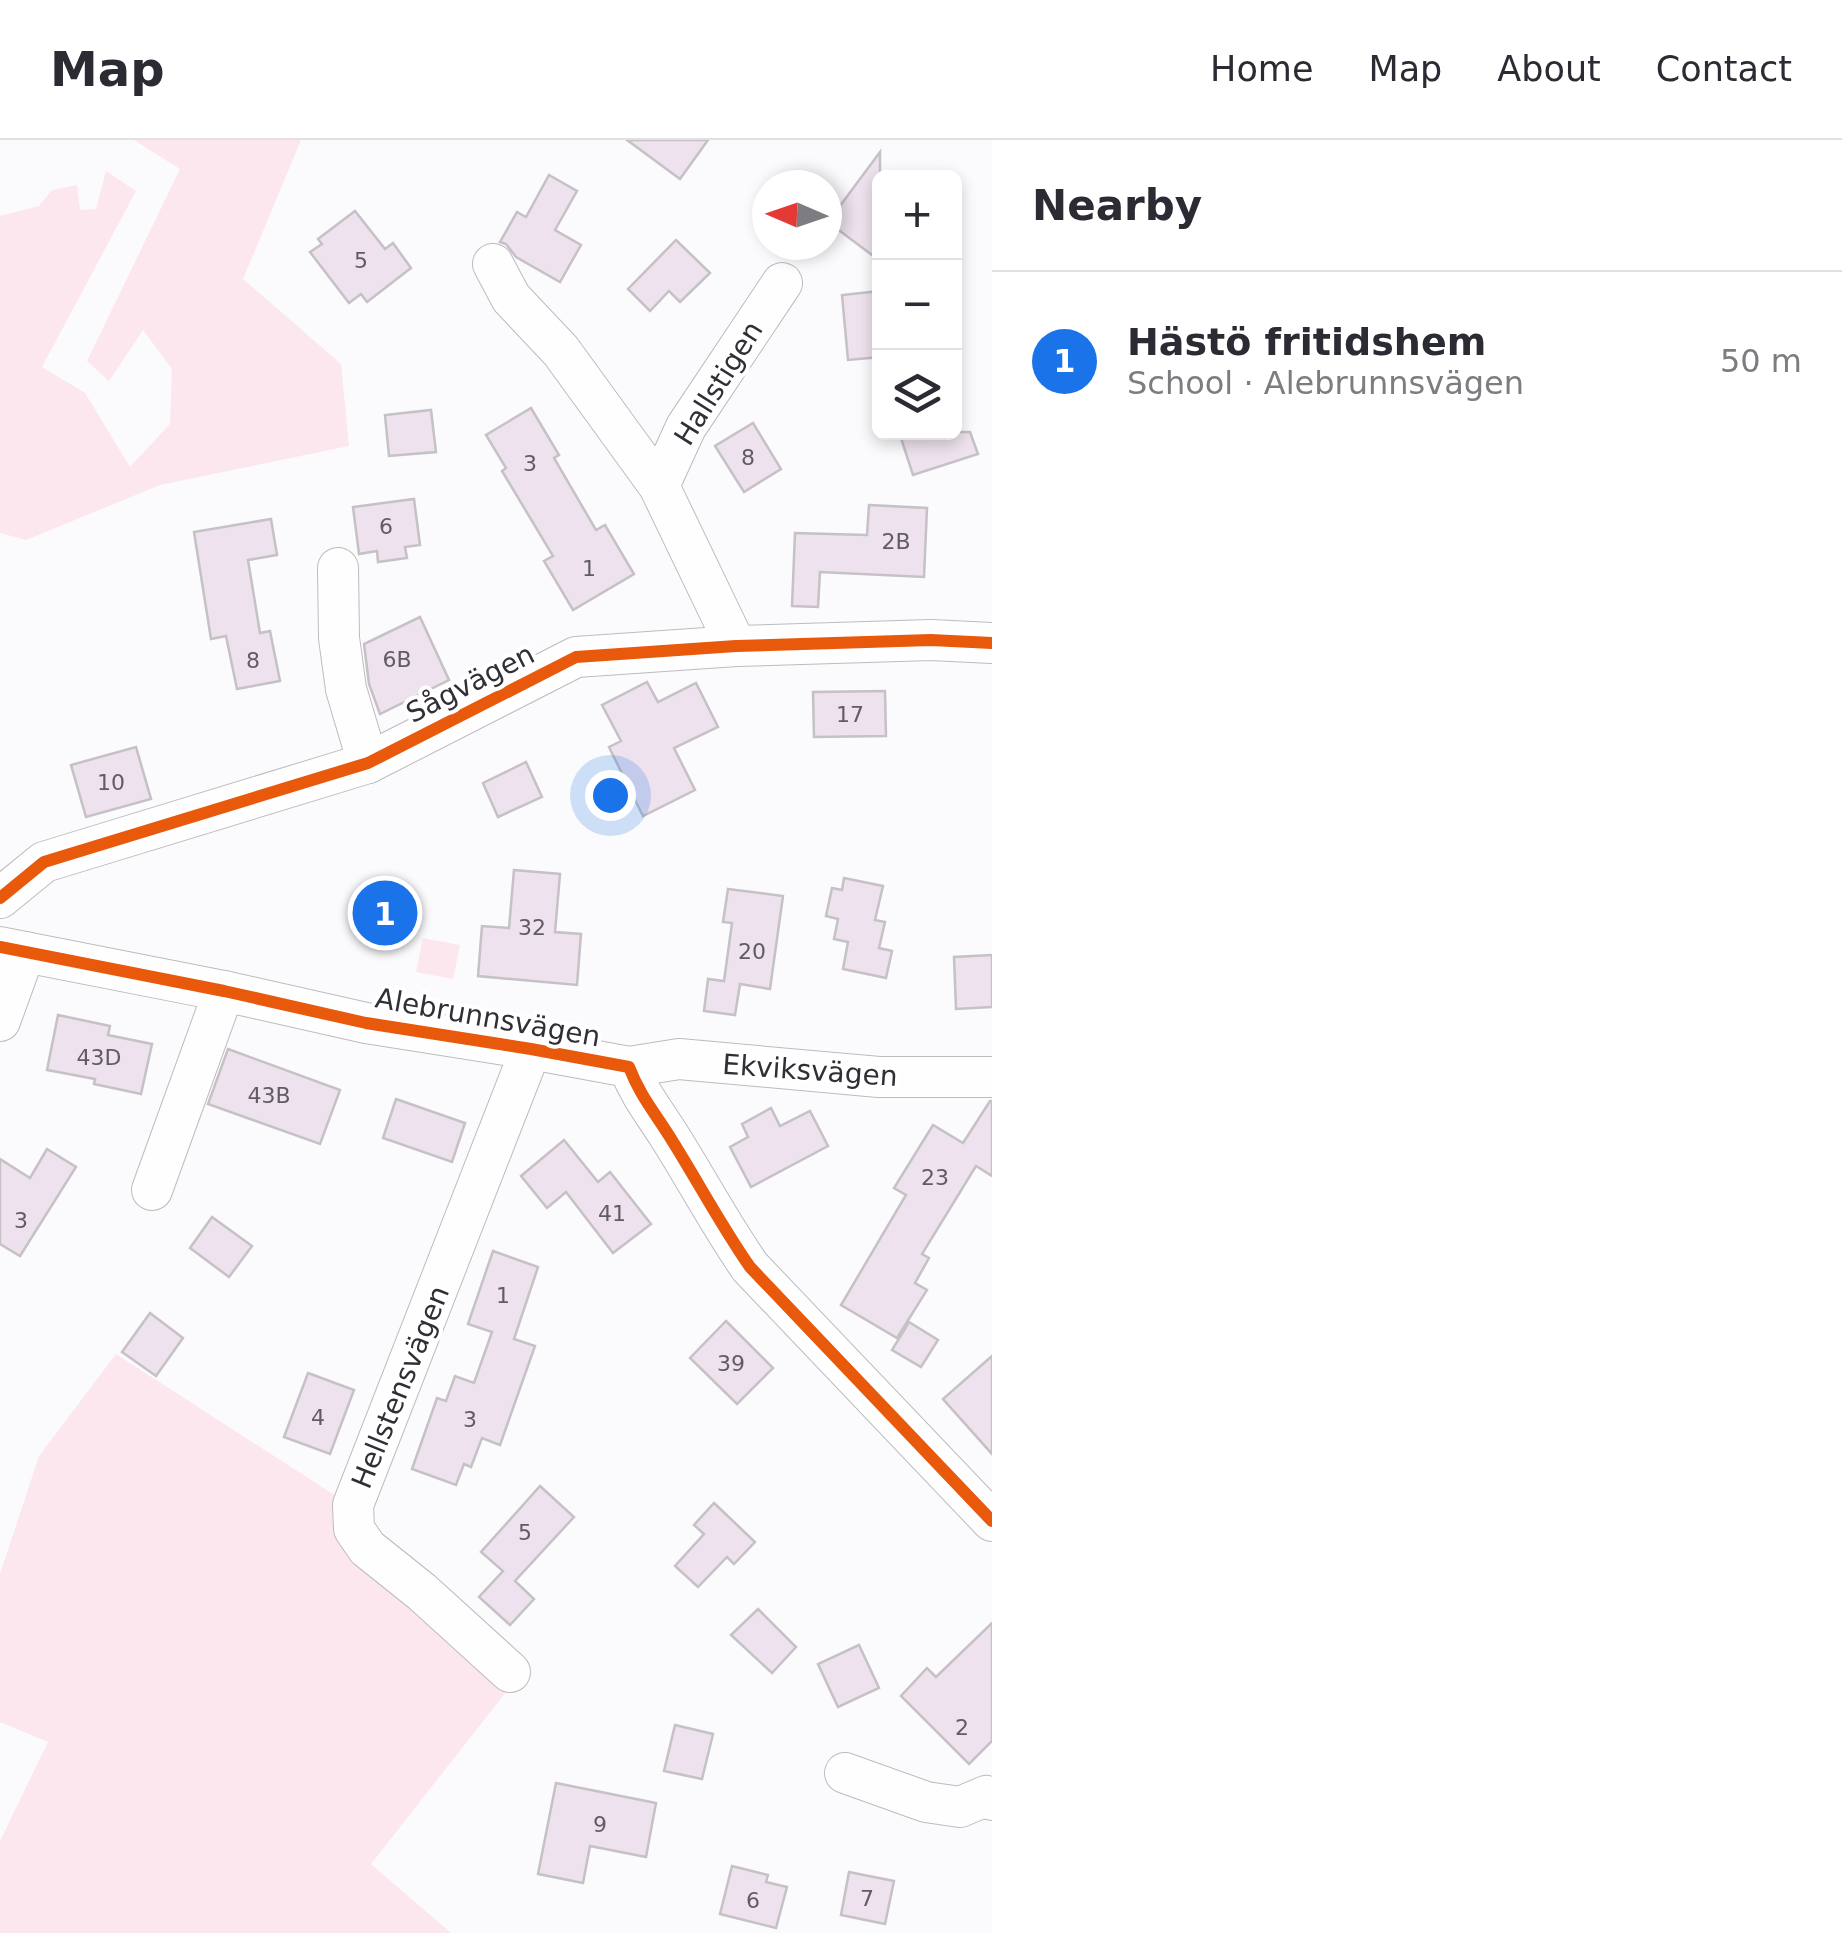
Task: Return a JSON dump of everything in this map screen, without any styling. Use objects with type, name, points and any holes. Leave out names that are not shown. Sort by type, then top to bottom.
[{"type":"street","points":[[493,264],[511,298],[561,352],[659,486],[736,646]]},
{"type":"street","name":"Hallstigen","points":[[659,486],[686,427],[782,283]]},
{"type":"street","points":[[338,568],[339,638],[346,689],[368,762]]},
{"type":"street","name":"Sågvägen","points":[[0,898],[44,862],[368,762],[576,656],[736,646],[932,640],[992,643]]},
{"type":"street","points":[[0,1021],[13,949]]},
{"type":"street","name":"Alebrunnsvägen","points":[[13,949],[366,1022],[629,1067],[640,1094],[750,1267],[992,1520]]},
{"type":"street","points":[[152,1190],[224,991]]},
{"type":"street","name":"Hellstensvägen","points":[[510,1672],[367,1548],[354,1529],[352,1505],[531,1048]]},
{"type":"street","name":"Ekviksvägen","points":[[629,1067],[680,1059],[879,1078],[992,1077]]},
{"type":"street","points":[[845,1773],[926,1802],[960,1807],[990,1795]]},
{"type":"shaded area","points":[[134,140],[301,140],[243,279],[341,364],[349,446],[160,485],[26,540],[0,533],[0,216],[39,206],[52,190],[77,185],[80,210],[96,209],[106,171],[136,191],[42,367],[85,393],[130,467],[170,424],[172,369],[143,330],[109,381],[87,361],[180,169]]},
{"type":"shaded area","points":[[423,938],[460,945],[453,979],[416,972]]},
{"type":"shaded area","points":[[116,1354],[339,1498],[333,1518],[341,1545],[506,1692],[371,1864],[451,1933],[0,1933],[0,1841],[48,1742],[0,1722],[0,1574],[39,1456]]},
{"type":"building","points":[[627,140],[708,140],[680,179]]},
{"type":"building","points":[[880,152],[880,170],[872,170],[872,255],[842,232],[842,203]]},
{"type":"building","points":[[549,175],[577,191],[555,230],[581,245],[560,282],[516,257],[500,242],[517,212],[526,217]]},
{"type":"building","points":[[355,211],[385,249],[393,243],[411,268],[367,302],[361,294],[349,303],[310,252],[322,244],[318,239]]},
{"type":"building","points":[[676,240],[710,273],[680,302],[669,291],[650,311],[628,289]]},
{"type":"building","points":[[872,292],[872,358],[848,360],[842,295]]},
{"type":"building","points":[[531,408],[559,455],[554,458],[596,530],[605,525],[634,574],[573,610],[544,561],[553,556],[502,471],[506,468],[486,435]]},
{"type":"building","points":[[431,410],[436,452],[389,456],[385,415]]},
{"type":"building","points":[[753,423],[781,469],[744,492],[715,446]]},
{"type":"building","points":[[962,432],[970,432],[978,454],[913,475],[902,440],[962,440]]},
{"type":"building","points":[[414,499],[420,545],[405,547],[407,558],[378,562],[377,551],[359,554],[353,507]]},
{"type":"building","points":[[869,505],[927,508],[924,577],[820,572],[818,607],[792,606],[795,533],[867,535]]},
{"type":"building","points":[[271,519],[277,555],[248,560],[260,633],[270,631],[280,681],[237,689],[226,636],[211,639],[194,532]]},
{"type":"building","points":[[420,617],[449,680],[380,714],[369,684],[364,644]]},
{"type":"building","points":[[647,682],[658,702],[696,683],[718,727],[674,748],[695,790],[643,816],[609,747],[621,741],[602,705]]},
{"type":"building","points":[[885,691],[886,736],[814,737],[813,692]]},
{"type":"building","points":[[136,747],[151,799],[86,817],[71,765]]},
{"type":"building","points":[[526,762],[542,797],[498,817],[483,783]]},
{"type":"building","points":[[514,870],[560,874],[555,932],[581,934],[577,985],[478,976],[482,926],[509,928]]},
{"type":"building","points":[[844,878],[883,886],[875,920],[885,922],[879,948],[892,951],[886,978],[843,969],[848,942],[834,939],[838,919],[826,916],[832,888],[842,890]]},
{"type":"building","points":[[728,889],[783,896],[770,989],[740,984],[735,1015],[704,1011],[708,979],[724,981],[732,923],[723,922]]},
{"type":"building","points":[[992,955],[992,1007],[956,1009],[954,957]]},
{"type":"building","points":[[58,1015],[110,1026],[108,1035],[152,1044],[141,1094],[94,1084],[95,1079],[47,1070]]},
{"type":"building","points":[[228,1049],[340,1090],[320,1144],[208,1104]]},
{"type":"building","points":[[396,1099],[465,1123],[452,1162],[383,1138]]},
{"type":"building","points":[[990,1101],[992,1176],[976,1166],[922,1254],[929,1258],[915,1283],[927,1290],[897,1338],[841,1305],[906,1195],[894,1188],[933,1125],[963,1143]]},
{"type":"building","points":[[771,1108],[780,1126],[810,1111],[828,1146],[751,1187],[730,1147],[748,1137],[742,1124]]},
{"type":"building","points":[[564,1140],[598,1182],[610,1172],[651,1224],[613,1253],[566,1192],[547,1208],[521,1176]]},
{"type":"building","points":[[47,1149],[76,1167],[20,1256],[0,1244],[0,1159],[30,1178]]},
{"type":"building","points":[[212,1217],[252,1246],[229,1277],[190,1248]]},
{"type":"building","points":[[493,1251],[538,1267],[514,1339],[535,1346],[500,1445],[482,1438],[471,1467],[464,1464],[456,1485],[412,1469],[437,1398],[446,1401],[455,1376],[474,1383],[492,1332],[468,1324]]},
{"type":"building","points":[[150,1313],[183,1338],[156,1376],[122,1352]]},
{"type":"building","points":[[726,1321],[773,1368],[737,1404],[690,1358]]},
{"type":"building","points":[[909,1322],[938,1340],[921,1367],[892,1350]]},
{"type":"building","points":[[992,1356],[992,1454],[943,1399]]},
{"type":"building","points":[[308,1373],[354,1390],[330,1454],[284,1437]]},
{"type":"building","points":[[540,1486],[574,1517],[515,1581],[534,1599],[510,1625],[479,1597],[503,1571],[481,1552]]},
{"type":"building","points":[[714,1503],[755,1542],[734,1564],[727,1557],[698,1587],[675,1566],[704,1534],[694,1525]]},
{"type":"building","points":[[758,1609],[796,1647],[772,1673],[731,1635]]},
{"type":"building","points":[[992,1623],[992,1741],[969,1764],[901,1696],[927,1668],[936,1677]]},
{"type":"building","points":[[859,1645],[879,1688],[838,1707],[818,1664]]},
{"type":"building","points":[[675,1725],[713,1734],[702,1779],[664,1771]]},
{"type":"building","points":[[556,1783],[656,1803],[646,1857],[590,1846],[583,1883],[538,1874]]},
{"type":"building","points":[[732,1866],[768,1875],[766,1882],[787,1887],[776,1928],[720,1914]]},
{"type":"building","points":[[849,1872],[894,1881],[885,1924],[841,1915]]},
{"type":"cycle path","points":[[0,898],[44,862],[368,763],[576,657],[736,646],[931,640],[992,643]]},
{"type":"cycle path","points":[[0,947],[366,1023],[629,1067],[750,1267],[992,1521]]},
{"type":"place","name":"Hästö fritidshem","points":[[385,913]]}]
